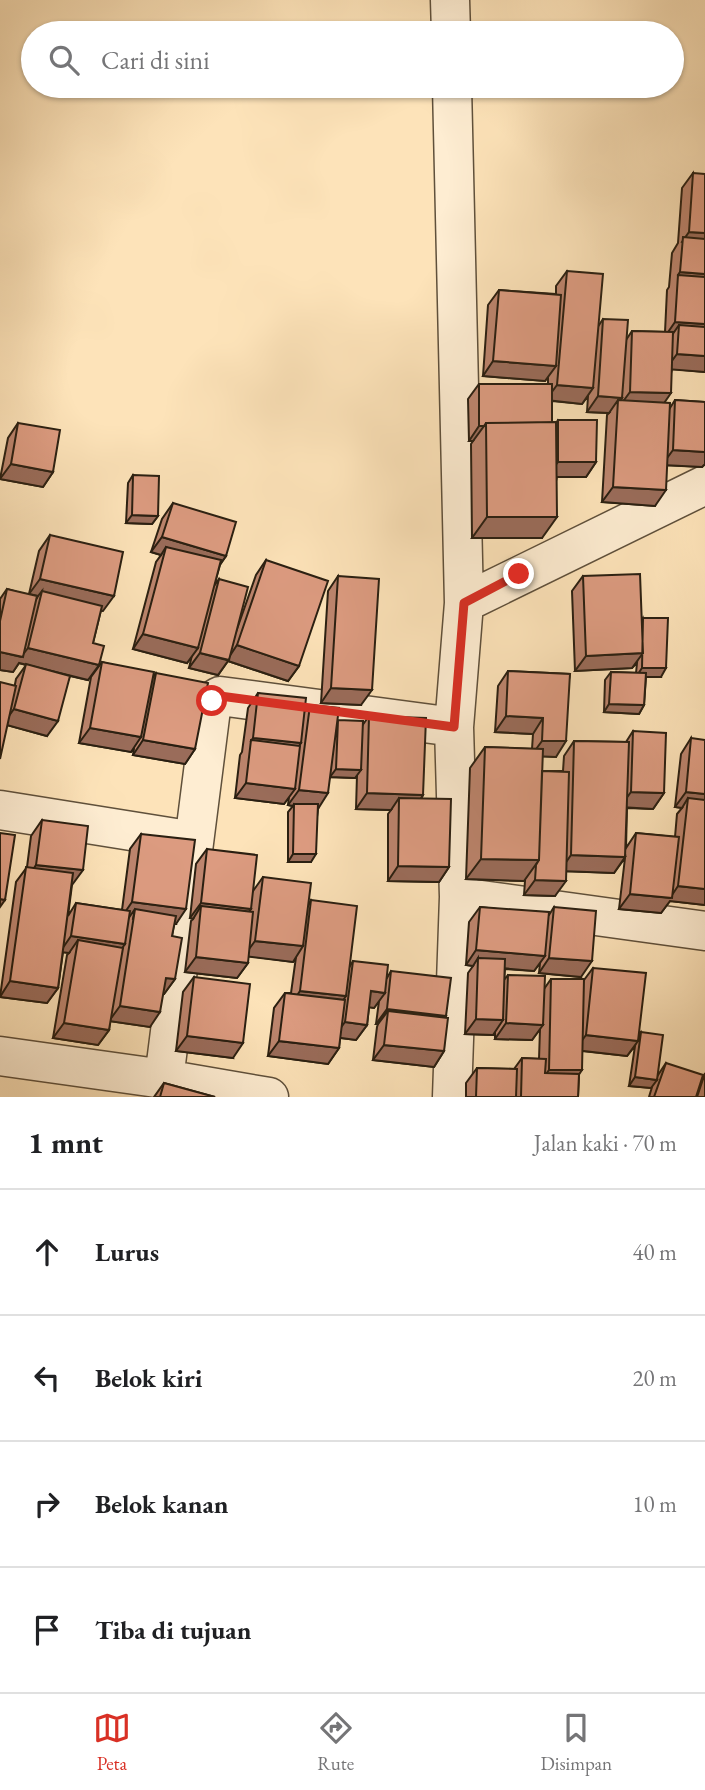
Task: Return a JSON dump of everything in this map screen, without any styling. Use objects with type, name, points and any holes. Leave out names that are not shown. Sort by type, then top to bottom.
[{"type":"street","points":[[450,0],[451,21]]},
{"type":"street","points":[[452,98],[464,603],[454,727],[459,897],[452,1097]]},
{"type":"street","points":[[464,603],[705,485]]},
{"type":"street","points":[[164,1079],[212,701],[215,697],[454,727]]},
{"type":"street","points":[[0,810],[194,841]]},
{"type":"street","points":[[459,897],[705,931]]},
{"type":"street","points":[[0,1056],[269,1097]]},
{"type":"building","points":[[693,173],[705,174],[705,233],[689,232]]},
{"type":"building","points":[[683,237],[705,239],[705,274],[680,272]]},
{"type":"building","points":[[567,271],[603,274],[593,388],[557,385]]},
{"type":"building","points":[[678,275],[705,277],[705,324],[675,322]]},
{"type":"building","points":[[499,290],[561,295],[556,366],[493,361]]},
{"type":"building","points":[[603,319],[628,320],[622,398],[598,396]]},
{"type":"building","points":[[679,325],[705,327],[705,356],[677,354]]},
{"type":"building","points":[[632,331],[673,332],[671,393],[630,392]]},
{"type":"building","points":[[479,384],[552,384],[552,422],[486,423],[479,426]]},
{"type":"building","points":[[618,400],[670,403],[666,490],[613,487]]},
{"type":"building","points":[[675,400],[705,402],[705,452],[673,450]]},
{"type":"building","points":[[558,420],[597,420],[596,462],[558,462]]},
{"type":"building","points":[[556,422],[557,517],[487,517],[486,423]]},
{"type":"building","points":[[18,423],[60,430],[53,472],[11,464]]},
{"type":"building","points":[[133,475],[159,476],[158,516],[132,515]]},
{"type":"building","points":[[173,503],[236,522],[226,556],[162,537]]},
{"type":"building","points":[[50,535],[123,552],[114,596],[40,579]]},
{"type":"building","points":[[166,547],[221,560],[198,648],[143,634]]},
{"type":"building","points":[[266,560],[328,581],[299,666],[237,645]]},
{"type":"building","points":[[640,574],[643,653],[586,656],[583,576]]},
{"type":"building","points":[[338,576],[379,579],[372,690],[331,688]]},
{"type":"building","points":[[219,579],[248,587],[229,660],[200,653]]},
{"type":"building","points":[[7,589],[37,596],[23,657],[0,652],[0,621]]},
{"type":"building","points":[[42,591],[102,606],[93,643],[104,646],[99,665],[28,648]]},
{"type":"building","points":[[643,618],[668,618],[666,668],[642,668]]},
{"type":"building","points":[[102,662],[154,672],[141,737],[90,728]]},
{"type":"building","points":[[26,664],[70,676],[58,721],[14,709]]},
{"type":"building","points":[[508,671],[570,674],[566,741],[542,741],[543,718],[506,716]]},
{"type":"building","points":[[611,672],[646,673],[644,705],[609,704]]},
{"type":"building","points":[[156,673],[208,683],[195,749],[143,740]]},
{"type":"building","points":[[0,682],[16,686],[0,759]]},
{"type":"building","points":[[258,693],[306,698],[301,743],[253,738]]},
{"type":"building","points":[[310,705],[339,708],[328,793],[299,790]]},
{"type":"building","points":[[369,716],[426,718],[423,795],[367,793]]},
{"type":"building","points":[[338,720],[363,721],[361,770],[336,769]]},
{"type":"building","points":[[633,731],[666,733],[664,793],[631,792]]},
{"type":"building","points":[[691,738],[705,740],[705,794],[686,792]]},
{"type":"building","points":[[251,740],[300,746],[295,789],[246,783]]},
{"type":"building","points":[[574,741],[629,742],[625,857],[571,855]]},
{"type":"building","points":[[485,747],[543,749],[539,860],[481,859]]},
{"type":"building","points":[[542,771],[569,772],[566,881],[535,880],[539,860]]},
{"type":"building","points":[[399,798],[451,799],[449,867],[398,866]]},
{"type":"building","points":[[688,798],[705,800],[705,889],[678,886]]},
{"type":"building","points":[[294,804],[318,804],[316,854],[293,854]]},
{"type":"building","points":[[42,820],[88,826],[83,870],[36,865]]},
{"type":"building","points":[[0,833],[15,835],[5,900],[0,899]]},
{"type":"building","points":[[636,833],[679,837],[672,898],[630,894]]},
{"type":"building","points":[[141,834],[195,840],[186,909],[132,902]]},
{"type":"building","points":[[207,849],[257,855],[251,909],[201,903]]},
{"type":"building","points":[[26,867],[73,873],[58,988],[10,981]]},
{"type":"building","points":[[263,877],[311,883],[303,946],[255,941]]},
{"type":"building","points":[[311,900],[357,906],[346,996],[300,991]]},
{"type":"building","points":[[76,903],[130,911],[125,944],[71,936]]},
{"type":"building","points":[[201,906],[253,912],[248,963],[196,957]]},
{"type":"building","points":[[480,907],[549,912],[545,956],[476,950]]},
{"type":"building","points":[[554,907],[596,911],[592,961],[549,958]]},
{"type":"building","points":[[135,909],[176,916],[172,936],[182,938],[175,979],[166,978],[160,1012],[120,1006]]},
{"type":"building","points":[[78,940],[123,948],[109,1030],[64,1023]]},
{"type":"building","points":[[478,958],[505,959],[503,1020],[476,1019]]},
{"type":"building","points":[[353,961],[388,965],[385,993],[371,991],[367,1025],[345,1022]]},
{"type":"building","points":[[593,968],[646,973],[638,1041],[586,1035]]},
{"type":"building","points":[[391,971],[451,978],[446,1016],[387,1009]]},
{"type":"building","points":[[508,975],[545,976],[543,1025],[506,1023]]},
{"type":"building","points":[[194,977],[250,984],[243,1043],[187,1036]]},
{"type":"building","points":[[551,979],[584,979],[582,1070],[549,1070]]},
{"type":"building","points":[[285,993],[345,1000],[339,1048],[279,1041]]},
{"type":"building","points":[[388,1011],[448,1018],[444,1051],[384,1045]]},
{"type":"building","points":[[641,1032],[663,1035],[657,1080],[635,1077]]},
{"type":"building","points":[[522,1058],[546,1059],[545,1073],[579,1074],[578,1097],[521,1097]]},
{"type":"building","points":[[666,1063],[703,1075],[696,1097],[654,1097]]},
{"type":"building","points":[[477,1068],[517,1069],[516,1097],[476,1097]]},
{"type":"building","points":[[164,1083],[215,1097],[160,1097]]},
{"type":"route","points":[[212,701],[220,696],[454,727],[464,603],[519,574]]}]
